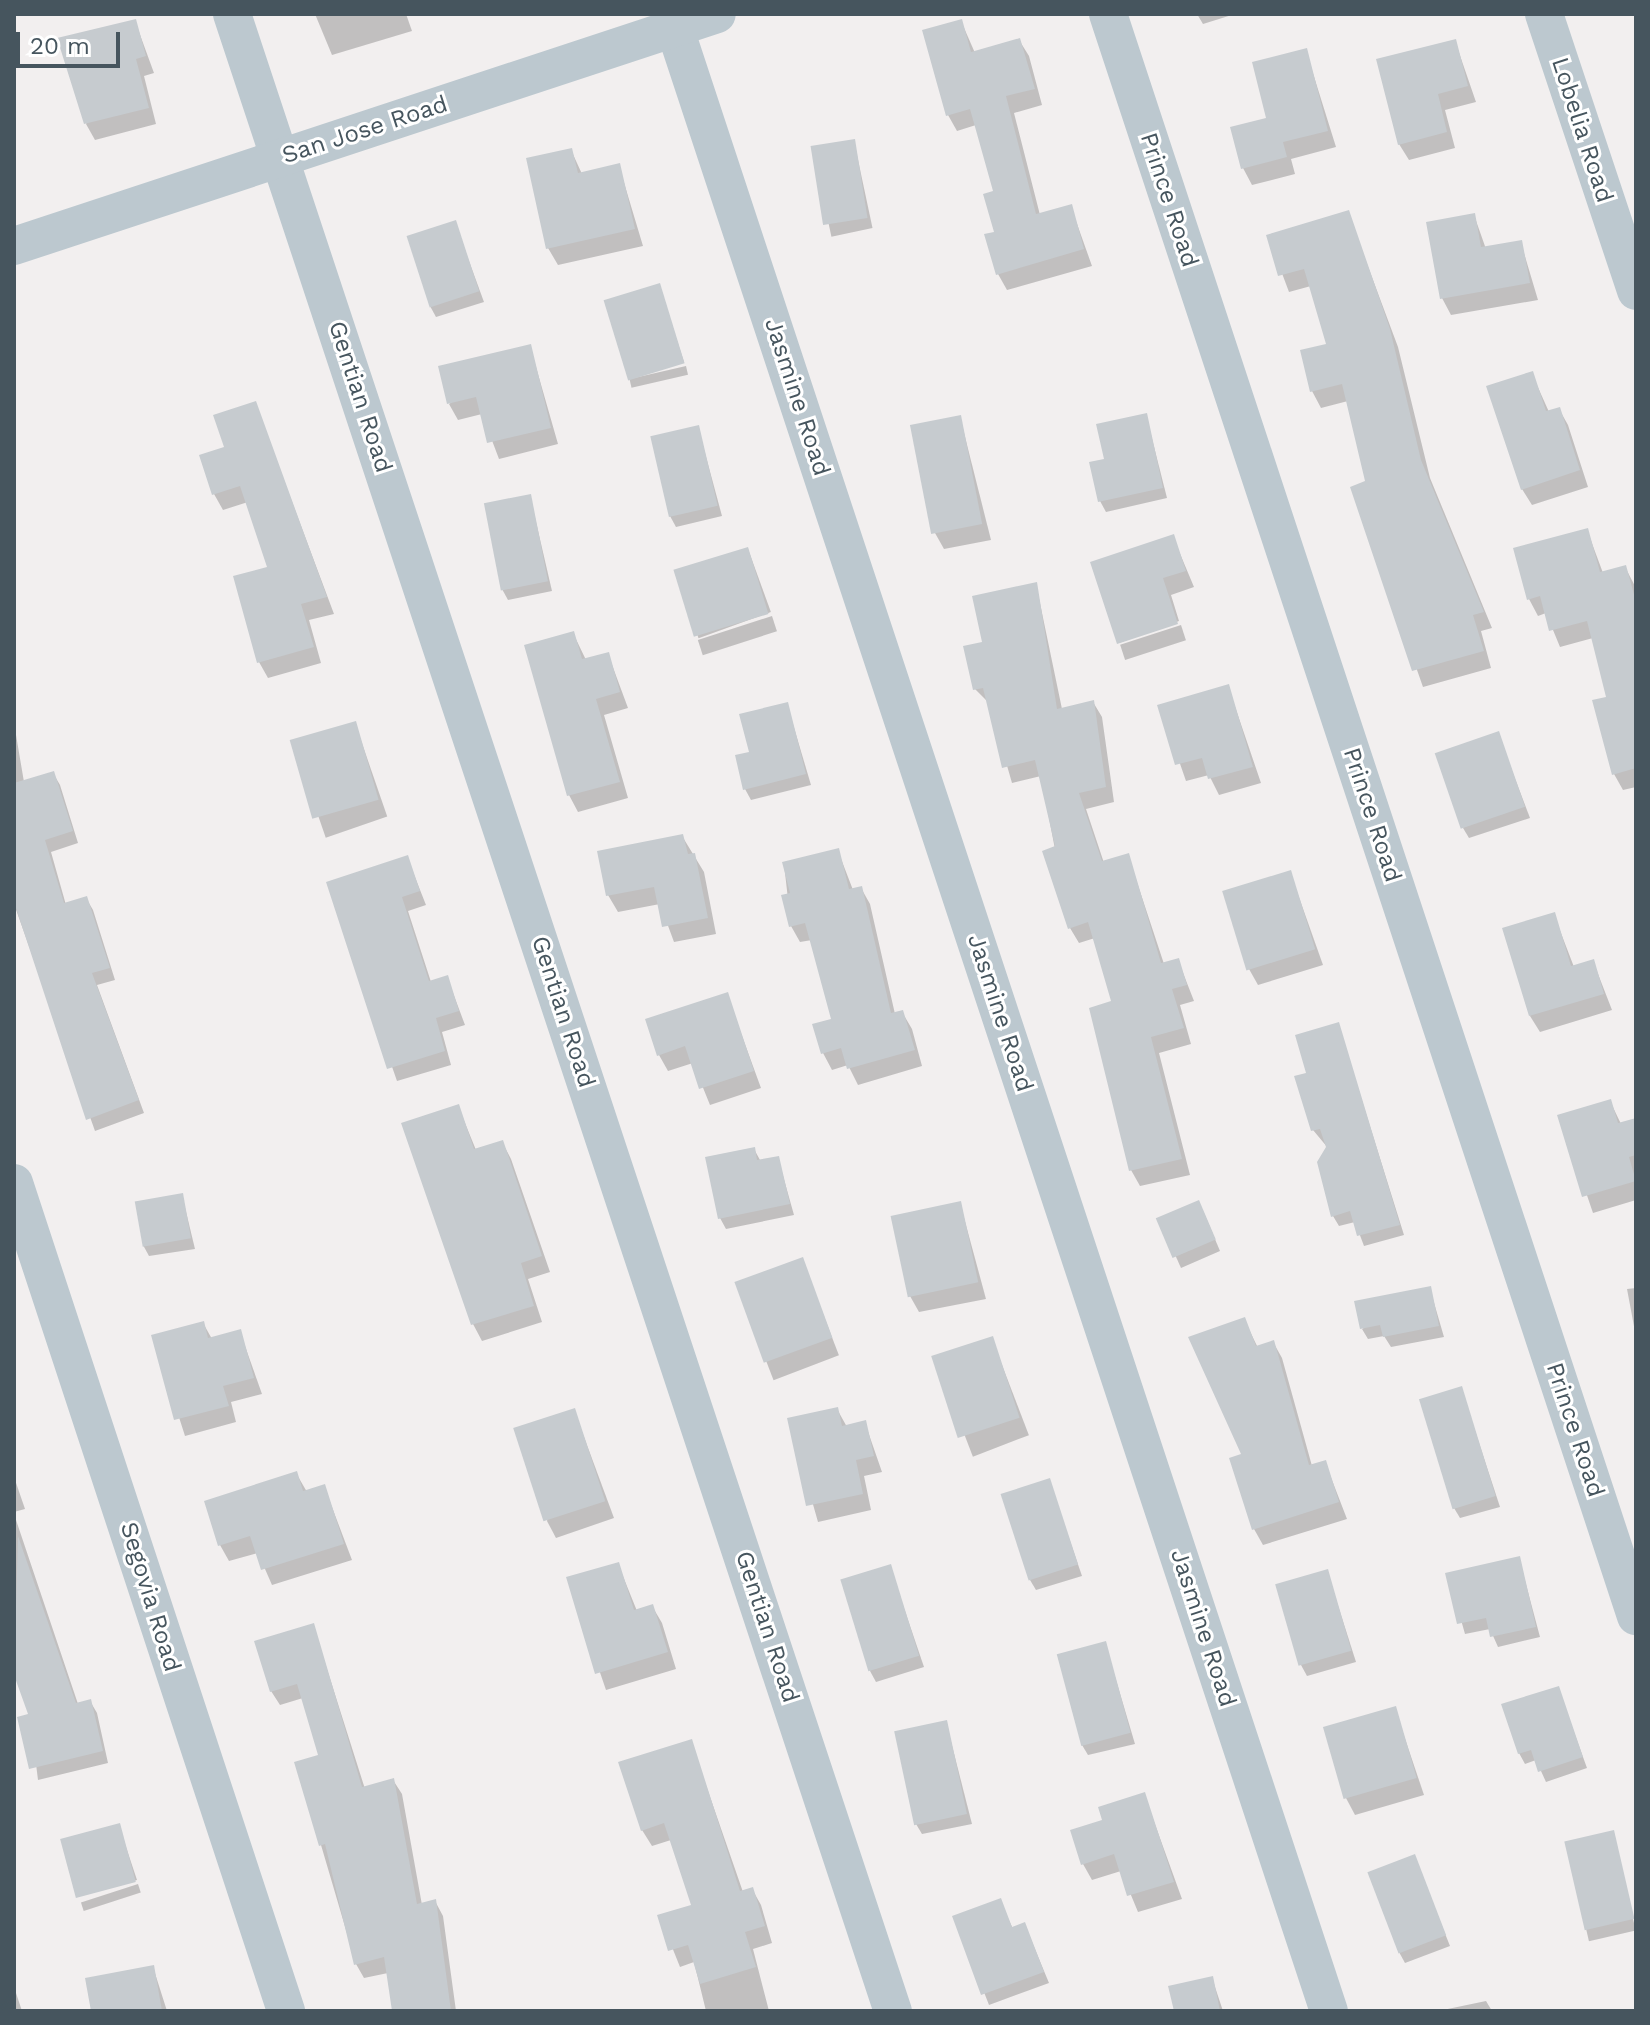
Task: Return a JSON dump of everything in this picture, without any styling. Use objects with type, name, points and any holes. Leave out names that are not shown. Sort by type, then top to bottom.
[{"type":"street","name":"Gentian Road","points":[[232,14],[893,2011]]},
{"type":"street","name":"San Jose Road","points":[[14,246],[278,159],[672,21],[717,14]]},
{"type":"street","name":"Prince Road","points":[[1108,14],[1636,1616]]},
{"type":"street","name":"Lobelia Road","points":[[1544,14],[1636,291]]},
{"type":"street","name":"Jasmine Road","points":[[672,21],[1329,2011]]},
{"type":"street","name":"Segovia Road","points":[[14,1183],[286,2011]]},
{"type":"building","points":[[136,19],[146,56],[136,59],[149,108],[84,124],[57,38]]},
{"type":"building","points":[[962,19],[971,52],[1020,38],[1035,89],[1006,96],[1036,214],[1072,204],[1084,249],[996,275],[984,234],[994,232],[983,194],[993,191],[970,109],[946,116],[922,30]]},
{"type":"building","points":[[1456,39],[1468,86],[1438,94],[1447,132],[1398,145],[1376,59]]},
{"type":"building","points":[[1307,48],[1328,131],[1283,142],[1287,157],[1241,169],[1230,127],[1266,118],[1252,62]]},
{"type":"building","points":[[855,139],[868,218],[823,225],[811,146]]},
{"type":"building","points":[[572,148],[578,173],[620,163],[635,229],[546,249],[526,158]]},
{"type":"building","points":[[1349,210],[1390,329],[1421,460],[1484,612],[1473,615],[1484,651],[1412,671],[1350,487],[1365,481],[1342,384],[1310,392],[1300,350],[1326,344],[1304,269],[1278,276],[1266,235]]},
{"type":"building","points":[[1475,213],[1481,247],[1522,240],[1530,283],[1440,299],[1426,222]]},
{"type":"building","points":[[456,220],[479,291],[430,307],[407,236]]},
{"type":"building","points":[[660,283],[685,363],[628,381],[604,300]]},
{"type":"building","points":[[531,344],[551,428],[487,443],[476,397],[447,404],[438,366]]},
{"type":"building","points":[[1533,371],[1546,411],[1560,407],[1580,470],[1521,490],[1486,386]]},
{"type":"building","points":[[256,401],[327,597],[301,604],[314,647],[257,663],[233,576],[267,567],[240,486],[212,495],[199,455],[224,447],[213,415]]},
{"type":"building","points":[[1147,413],[1163,488],[1098,502],[1089,462],[1104,459],[1096,424]]},
{"type":"building","points":[[961,415],[982,524],[931,534],[910,425]]},
{"type":"building","points":[[699,425],[718,506],[669,517],[650,436]]},
{"type":"building","points":[[531,494],[548,581],[501,591],[484,503]]},
{"type":"building","points":[[1588,528],[1600,572],[1626,565],[1636,602],[1636,768],[1612,775],[1592,700],[1606,697],[1587,621],[1549,631],[1540,596],[1527,600],[1513,548]]},
{"type":"building","points":[[1174,534],[1186,571],[1163,578],[1178,624],[1117,644],[1090,562]]},
{"type":"building","points":[[748,547],[768,614],[694,637],[673,570]]},
{"type":"building","points":[[1037,582],[1057,709],[1094,700],[1106,787],[1079,793],[1102,861],[1129,853],[1161,963],[1179,958],[1187,985],[1172,989],[1184,1028],[1151,1037],[1182,1159],[1129,1171],[1089,1008],[1111,1001],[1088,922],[1068,929],[1042,851],[1055,846],[1035,760],[1002,768],[983,688],[973,690],[963,646],[982,642],[972,596]]},
{"type":"building","points":[[574,631],[582,659],[609,652],[620,692],[596,699],[620,782],[567,796],[524,645]]},
{"type":"building","points":[[1229,684],[1253,767],[1208,779],[1202,758],[1175,765],[1157,705]]},
{"type":"building","points":[[788,702],[806,774],[743,790],[735,755],[749,752],[739,714]]},
{"type":"building","points":[[356,721],[379,800],[312,819],[290,740]]},
{"type":"building","points":[[1499,731],[1525,807],[1461,829],[1435,753]]},
{"type":"building","points":[[54,771],[73,831],[45,840],[64,903],[87,896],[110,968],[92,973],[139,1100],[86,1120],[14,902],[14,783]]},
{"type":"building","points":[[683,834],[688,854],[695,853],[708,918],[662,927],[654,887],[606,896],[597,851]]},
{"type":"building","points":[[839,848],[849,889],[862,886],[891,1013],[903,1010],[915,1050],[847,1069],[841,1048],[821,1054],[812,1024],[831,1019],[805,923],[789,927],[781,895],[790,893],[782,862]]},
{"type":"building","points":[[408,855],[420,891],[402,897],[429,981],[448,975],[459,1011],[436,1018],[445,1051],[387,1069],[326,882]]},
{"type":"building","points":[[1291,870],[1315,949],[1246,970],[1222,891]]},
{"type":"building","points":[[1555,912],[1571,966],[1594,959],[1604,994],[1529,1016],[1502,928]]},
{"type":"building","points":[[728,992],[754,1071],[699,1089],[685,1046],[657,1056],[645,1019]]},
{"type":"building","points":[[1339,1022],[1400,1225],[1357,1236],[1350,1211],[1331,1217],[1317,1162],[1326,1147],[1320,1129],[1311,1131],[1294,1076],[1306,1073],[1295,1035]]},
{"type":"building","points":[[1611,1099],[1618,1123],[1636,1118],[1636,1155],[1629,1157],[1636,1181],[1582,1197],[1557,1115]]},
{"type":"building","points":[[459,1104],[474,1149],[503,1140],[542,1256],[521,1263],[534,1306],[471,1325],[401,1123]]},
{"type":"building","points":[[755,1147],[757,1160],[779,1156],[790,1204],[718,1219],[705,1157]]},
{"type":"building","points":[[183,1193],[191,1238],[143,1247],[135,1202]]},
{"type":"building","points":[[1199,1200],[1216,1240],[1173,1258],[1156,1218]]},
{"type":"building","points":[[961,1201],[978,1282],[908,1297],[891,1216]]},
{"type":"building","points":[[803,1257],[832,1338],[764,1363],[734,1282]]},
{"type":"building","points":[[1431,1286],[1439,1326],[1383,1337],[1380,1325],[1360,1329],[1354,1301]]},
{"type":"building","points":[[1245,1317],[1256,1346],[1274,1340],[1309,1465],[1326,1460],[1339,1502],[1252,1530],[1229,1458],[1241,1454],[1188,1337]]},
{"type":"building","points":[[204,1321],[208,1338],[241,1329],[254,1378],[223,1386],[229,1406],[174,1420],[151,1335]]},
{"type":"building","points":[[993,1336],[1020,1418],[958,1438],[931,1356]]},
{"type":"building","points":[[1462,1386],[1496,1496],[1453,1509],[1419,1399]]},
{"type":"building","points":[[838,1407],[842,1426],[866,1420],[874,1456],[856,1460],[863,1494],[806,1506],[787,1418]]},
{"type":"building","points":[[575,1408],[605,1501],[543,1521],[513,1428]]},
{"type":"building","points":[[297,1471],[303,1491],[325,1484],[344,1544],[261,1570],[250,1536],[218,1546],[204,1501]]},
{"type":"building","points":[[1050,1478],[1078,1565],[1029,1581],[1001,1494]]},
{"type":"building","points":[[18,1536],[76,1703],[91,1699],[103,1751],[29,1769],[17,1717],[28,1714],[14,1675]]},
{"type":"building","points":[[1520,1556],[1536,1627],[1490,1637],[1486,1618],[1457,1624],[1445,1573]]},
{"type":"building","points":[[619,1562],[634,1610],[653,1604],[668,1652],[595,1674],[566,1577]]},
{"type":"building","points":[[891,1564],[919,1656],[868,1671],[840,1579]]},
{"type":"building","points":[[1328,1569],[1351,1651],[1299,1666],[1275,1584]]},
{"type":"building","points":[[314,1623],[362,1787],[394,1778],[417,1904],[436,1899],[451,2011],[392,2011],[384,1957],[354,1965],[325,1844],[319,1846],[294,1762],[318,1755],[297,1684],[270,1692],[254,1641]]},
{"type":"building","points":[[1106,1641],[1131,1733],[1081,1746],[1057,1654]]},
{"type":"building","points":[[1559,1686],[1583,1757],[1538,1772],[1531,1750],[1518,1754],[1501,1704]]},
{"type":"building","points":[[1396,1706],[1417,1778],[1344,1799],[1323,1727]]},
{"type":"building","points":[[947,1720],[967,1814],[914,1825],[894,1731]]},
{"type":"building","points":[[692,1739],[740,1891],[753,1887],[765,1926],[745,1932],[756,1967],[700,1984],[688,1945],[668,1951],[657,1915],[691,1905],[664,1823],[641,1831],[618,1762]]},
{"type":"building","points":[[1145,1792],[1174,1882],[1127,1896],[1114,1854],[1081,1865],[1070,1830],[1102,1820],[1098,1807]]},
{"type":"building","points":[[120,1823],[136,1882],[76,1898],[60,1839]]},
{"type":"building","points":[[1614,1830],[1634,1919],[1585,1930],[1564,1841]]},
{"type":"building","points":[[1415,1854],[1446,1935],[1399,1953],[1367,1872]]},
{"type":"building","points":[[1001,1898],[1012,1927],[1025,1922],[1044,1972],[981,1995],[952,1916]]},
{"type":"building","points":[[154,1965],[162,2011],[91,2011],[85,1978]]},
{"type":"building","points":[[1213,1976],[1220,2011],[1174,2011],[1168,1986]]}]
